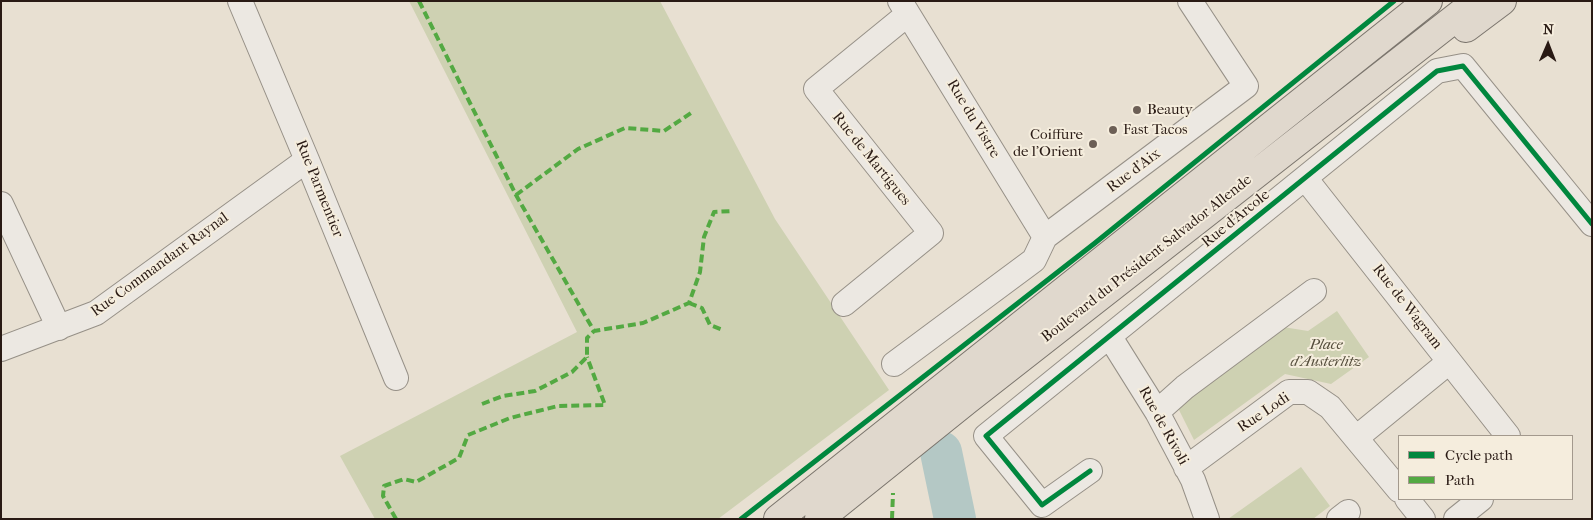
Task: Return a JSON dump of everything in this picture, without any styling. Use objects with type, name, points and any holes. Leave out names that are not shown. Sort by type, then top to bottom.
[{"type":"main road","name":"Boulevard du Président Salvador Allende","points":[[778,519],[1407,12],[1428,1]]},
{"type":"main road","name":"Boulevard du Président Salvador Allende","points":[[820,519],[967,400],[1477,1]]},
{"type":"main road","points":[[967,400],[1047,358],[1502,1]]},
{"type":"street","name":"Rue Parmentier","points":[[240,1],[396,378]]},
{"type":"street","name":"Rue d'Aix","points":[[1044,237],[1246,86],[1190,1]]},
{"type":"street","name":"Rue du Vistre","points":[[904,8],[1044,237]]},
{"type":"street","name":"Rue de Martigues","points":[[844,304],[931,233],[816,90],[904,8]]},
{"type":"street","name":"Rue d'Arcole","points":[[1090,471],[1042,505],[986,436],[1437,71],[1463,66],[1592,224]]},
{"type":"street","name":"Rue Commandant Raynal","points":[[1,349],[96,313],[307,160]]},
{"type":"street","name":"Rue de Wagram","points":[[1305,178],[1507,435]]},
{"type":"street","points":[[1,204],[59,328]]},
{"type":"street","points":[[894,364],[1034,260],[1044,237]]},
{"type":"street","points":[[1157,412],[1185,387],[1314,291]]},
{"type":"street","name":"Rue de Rivoli","points":[[1110,337],[1157,412],[1186,468],[1208,519]]},
{"type":"street","points":[[1356,438],[1449,362]]},
{"type":"street","name":"Rue Lodi","points":[[1186,468],[1288,392],[1308,392],[1330,407],[1398,489]]},
{"type":"street","points":[[1408,500],[1424,519]]},
{"type":"street","points":[[1456,519],[1480,500]]},
{"type":"green space","points":[[409,1],[660,1],[775,219],[889,390],[718,519],[375,519],[340,456],[577,332]]},
{"type":"green space","name":"Place d'Austerlitz","points":[[1337,311],[1369,357],[1331,384],[1285,374],[1194,440],[1178,408],[1283,327],[1308,331]]},
{"type":"green space","points":[[1301,467],[1330,506],[1313,519],[1228,519]]},
{"type":"waterway","points":[[941,452],[955,519]]},
{"type":"marked path","points":[[419,1],[516,195],[594,331],[643,323],[689,303],[700,272],[704,237],[714,212],[732,211]]},
{"type":"marked path","points":[[516,195],[578,149],[625,128],[664,131],[691,113]]},
{"type":"marked path","points":[[689,303],[702,308],[710,325],[723,330]]},
{"type":"marked path","points":[[482,404],[503,396],[535,391],[572,372],[587,357],[587,338],[594,331]]},
{"type":"marked path","points":[[396,519],[383,496],[384,486],[404,479],[416,482],[459,458],[468,435],[510,418],[558,406],[605,405],[587,357]]},
{"type":"marked path","points":[[892,519],[893,493]]},
{"type":"cycle path","points":[[741,519],[1095,243],[1394,1]]},
{"type":"cycle path","points":[[1090,471],[1042,505],[986,436],[1437,71],[1463,66],[1592,224]]},
{"type":"place","name":"Beauty","points":[[1137,110]]},
{"type":"place","name":"Fast Tacos","points":[[1113,130]]},
{"type":"place","name":"Coiffure de l'Orient","points":[[1093,144]]}]
